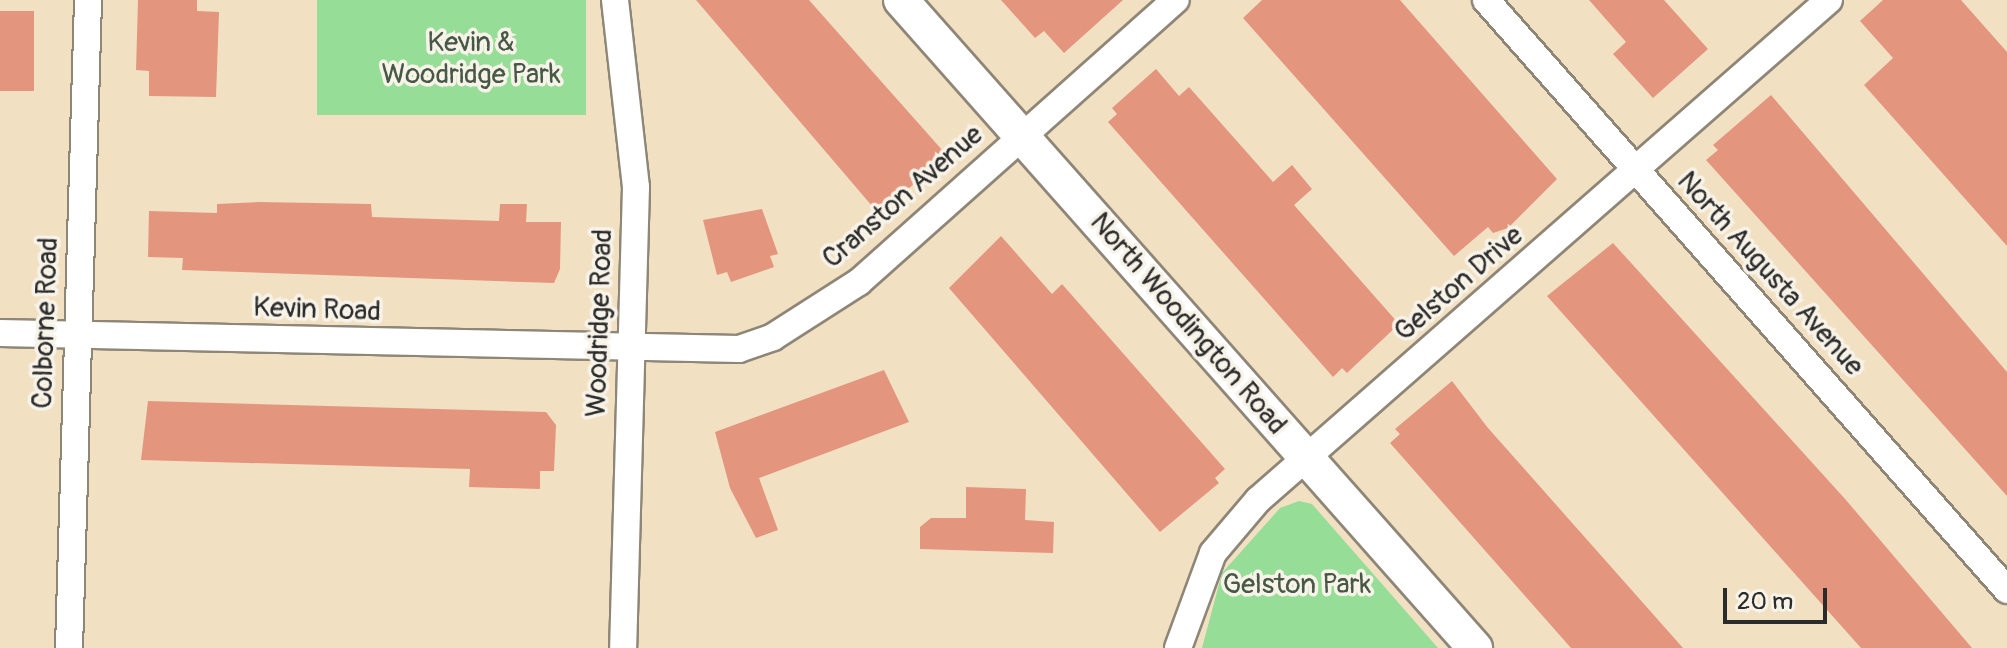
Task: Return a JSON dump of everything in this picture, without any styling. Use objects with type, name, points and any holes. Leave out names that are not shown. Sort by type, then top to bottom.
[{"type":"street","name":"Colborne Road","points":[[69,648],[88,0]]},
{"type":"street","name":"Woodridge Road","points":[[615,0],[636,187],[623,648]]},
{"type":"street","name":"North Woodington Road","points":[[901,0],[1475,648]]},
{"type":"street","name":"Cranston Avenue","points":[[631,351],[739,349],[784,331],[859,282],[1175,0]]},
{"type":"street","name":"North Augusta Avenue","points":[[1486,0],[2007,590]]},
{"type":"street","name":"Gelston Drive","points":[[1178,648],[1213,553],[1258,500],[1829,0]]},
{"type":"street","name":"Kevin Road","points":[[0,333],[631,351]]},
{"type":"green space","name":"Kevin & Woodridge Park","points":[[317,0],[586,0],[586,115],[317,115]]},
{"type":"green space","name":"Gelston Park","points":[[1299,501],[1312,504],[1438,648],[1202,648],[1222,573],[1280,508]]},
{"type":"building","points":[[138,0],[197,0],[197,11],[219,12],[216,97],[149,96],[149,71],[136,70]]},
{"type":"building","points":[[696,0],[809,0],[943,151],[934,158],[939,164],[878,213]]},
{"type":"building","points":[[1001,0],[1123,0],[1064,53],[1044,31],[1035,38]]},
{"type":"building","points":[[1262,0],[1400,0],[1557,179],[1508,228],[1493,233],[1488,227],[1454,256],[1243,18]]},
{"type":"building","points":[[1589,0],[1664,0],[1708,49],[1653,98],[1613,54],[1626,42]]},
{"type":"building","points":[[1883,0],[1961,0],[2007,52],[2007,246],[1864,85],[1893,58],[1860,21]]},
{"type":"building","points":[[0,11],[34,11],[34,91],[0,91]]},
{"type":"building","points":[[1156,69],[1179,96],[1189,87],[1273,182],[1292,165],[1312,189],[1294,205],[1399,324],[1347,373],[1342,368],[1333,377],[1108,122],[1117,114],[1112,108]]},
{"type":"building","points":[[1771,95],[2007,372],[2007,496],[1706,160],[1718,150],[1713,145]]},
{"type":"building","points":[[217,204],[371,204],[372,217],[499,221],[500,204],[527,204],[526,222],[561,222],[560,269],[554,283],[182,270],[183,258],[148,257],[149,211],[217,213]]},
{"type":"building","points":[[762,209],[778,254],[770,256],[774,267],[731,282],[727,272],[717,275],[703,220]]},
{"type":"building","points":[[1001,236],[1052,294],[1062,284],[1225,469],[1215,478],[1219,483],[1160,532],[949,288]]},
{"type":"building","points":[[1613,243],[1846,500],[1972,648],[1861,648],[1547,296]]},
{"type":"building","points":[[884,370],[909,422],[759,478],[778,530],[756,538],[730,488],[715,432]]},
{"type":"building","points":[[1452,381],[1488,428],[1683,648],[1571,648],[1390,443],[1400,434],[1395,429]]},
{"type":"building","points":[[148,401],[546,412],[556,425],[554,471],[540,471],[540,489],[469,487],[470,469],[141,460]]},
{"type":"building","points":[[966,487],[1026,489],[1025,520],[1054,522],[1053,553],[920,549],[920,527],[931,518],[966,518]]}]
